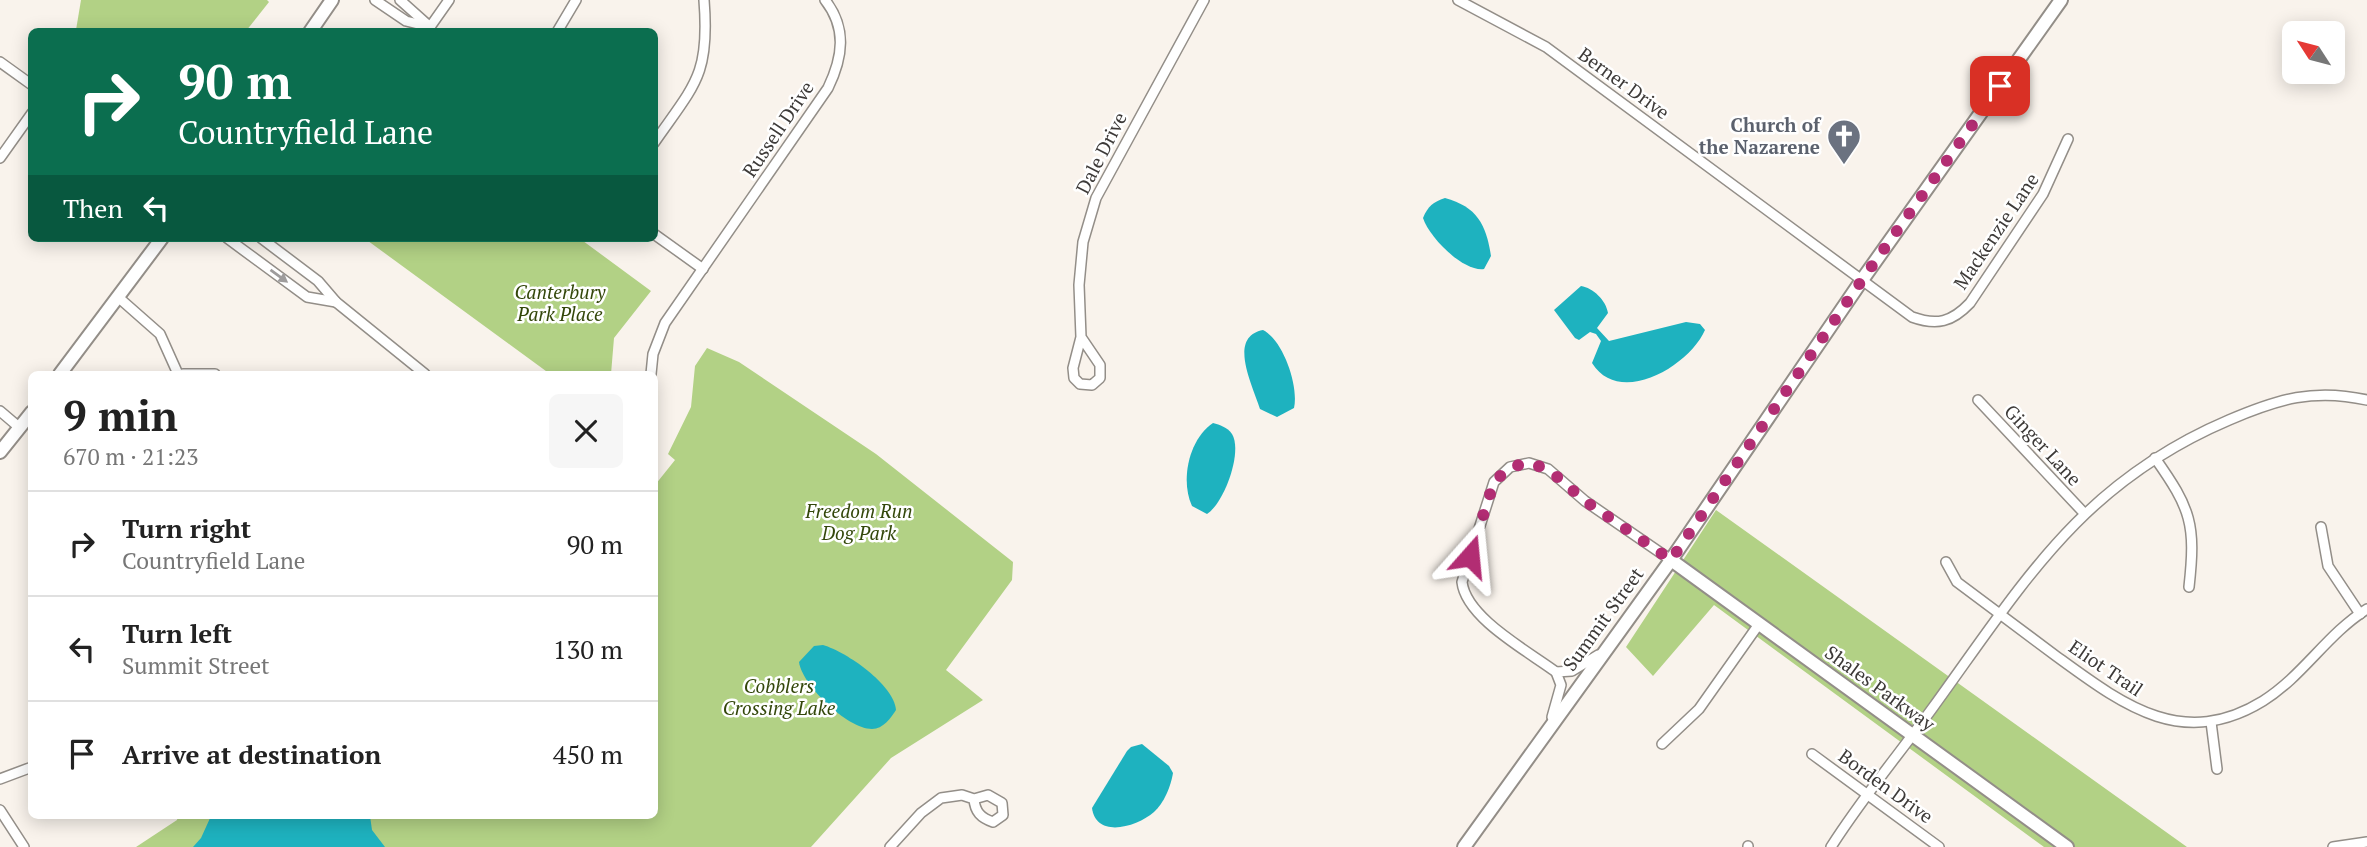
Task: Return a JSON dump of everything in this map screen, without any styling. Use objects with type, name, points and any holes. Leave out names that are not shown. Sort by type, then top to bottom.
[{"type":"main road","points":[[313,28],[332,0]]},
{"type":"main road","name":"Summit Street","points":[[1464,847],[1542,735],[1671,560],[1862,280],[2061,0]]},
{"type":"main road","points":[[62,371],[159,242]]},
{"type":"main road","points":[[0,452],[28,417]]},
{"type":"main road","name":"Shales Parkway","points":[[1671,560],[2067,847]]},
{"type":"street","points":[[375,0],[406,21],[429,28]]},
{"type":"street","points":[[400,0],[431,28]]},
{"type":"street","points":[[433,28],[449,0]]},
{"type":"street","points":[[559,28],[576,0]]},
{"type":"street","points":[[658,137],[695,85],[704,64],[707,40],[704,0]]},
{"type":"street","name":"Russell Drive","points":[[651,371],[660,332],[828,88],[836,71],[841,33],[838,22],[824,0]]},
{"type":"street","name":"Dale Drive","points":[[1081,337],[1100,365],[1100,378],[1092,385],[1080,384],[1074,378],[1073,368],[1081,337],[1079,285],[1083,242],[1091,213],[1113,165],[1204,0]]},
{"type":"street","name":"Berner Drive","points":[[1458,0],[1546,47],[1862,280]]},
{"type":"street","points":[[0,62],[28,82]]},
{"type":"street","points":[[0,159],[28,119]]},
{"type":"street","name":"Mackenzie Lane","points":[[1862,280],[1912,317],[1928,323],[1956,317],[1970,303],[2043,194],[2068,139]]},
{"type":"street","points":[[658,237],[703,269]]},
{"type":"street","points":[[232,242],[307,297],[336,302]]},
{"type":"street","points":[[266,242],[318,281],[336,302],[421,371]]},
{"type":"street","points":[[118,297],[160,334],[177,371]]},
{"type":"street","points":[[1831,847],[2038,562],[2084,513],[2155,458],[2201,432],[2270,403],[2319,393],[2367,400]]},
{"type":"street","name":"Ginger Lane","points":[[1978,400],[2084,513]]},
{"type":"street","points":[[0,411],[20,428]]},
{"type":"street","points":[[2155,458],[2183,501],[2192,524],[2189,587]]},
{"type":"street","points":[[1542,735],[1560,699],[1561,685],[1556,672],[1475,611],[1463,595],[1462,582],[1494,482],[1510,467],[1524,464],[1548,469],[1585,501],[1671,560]]},
{"type":"street","points":[[2321,527],[2328,566],[2363,612]]},
{"type":"street","name":"Eliot Trail","points":[[1946,562],[1958,582],[2125,704],[2165,719],[2211,722],[2235,715],[2266,699],[2363,612]]},
{"type":"street","points":[[1662,744],[1699,709],[1759,624]]},
{"type":"street","points":[[1556,672],[1572,671],[1605,649]]},
{"type":"street","points":[[2211,722],[2217,769]]},
{"type":"street","name":"Borden Drive","points":[[1812,754],[1939,847]]},
{"type":"street","points":[[0,779],[28,768]]},
{"type":"street","points":[[890,847],[932,804],[954,795],[974,799]]},
{"type":"street","points":[[0,810],[24,847]]},
{"type":"street","points":[[2333,847],[2367,842]]},
{"type":"green space","points":[[81,0],[269,2],[248,28],[76,28]]},
{"type":"green space","name":"Canterbury Park Place","points":[[369,242],[584,242],[651,291],[614,338],[611,371],[546,371]]},
{"type":"green space","name":"Cobblers Crossing Lake","points":[[707,348],[739,362],[876,454],[1013,562],[1012,580],[946,670],[983,700],[891,758],[811,847],[136,847],[177,819],[658,819],[658,481],[675,460],[668,454],[691,407],[695,366]]},
{"type":"green space","points":[[1716,510],[2187,847],[2044,847],[1714,605],[1653,676],[1626,647]]},
{"type":"water","points":[[1445,198],[1465,206],[1483,226],[1491,256],[1484,269],[1466,265],[1457,259],[1439,243],[1426,226],[1423,218],[1427,210]]},
{"type":"water","points":[[1581,286],[1594,292],[1605,304],[1608,313],[1597,328],[1609,341],[1686,322],[1700,324],[1705,330],[1697,343],[1670,368],[1636,382],[1619,382],[1604,376],[1592,363],[1601,341],[1596,334],[1590,332],[1579,340],[1575,338],[1554,310]]},
{"type":"water","points":[[1263,330],[1283,353],[1294,388],[1294,408],[1277,417],[1260,409],[1245,364],[1246,342],[1252,334]]},
{"type":"water","points":[[1213,423],[1226,428],[1232,434],[1235,453],[1225,489],[1207,514],[1192,506],[1188,496],[1187,473],[1198,439]]},
{"type":"water","points":[[823,645],[856,662],[887,690],[896,710],[883,725],[872,729],[850,722],[827,704],[808,682],[799,662],[814,646]]},
{"type":"water","points":[[1142,744],[1169,766],[1173,773],[1164,799],[1154,812],[1128,826],[1109,827],[1101,824],[1095,818],[1092,808],[1127,751]]},
{"type":"water","points":[[210,819],[370,819],[372,830],[385,847],[193,847],[201,838]]},
{"type":"place","name":"Church of the Nazarene","points":[[1844,166]]},
{"type":"route","points":[[1470,556],[1494,482],[1510,467],[1529,463],[1548,469],[1585,501],[1671,560],[1862,280],[2000,86]]},
{"type":"park label","name":"Freedom Run Dog Park","points":[[859,522]]}]
